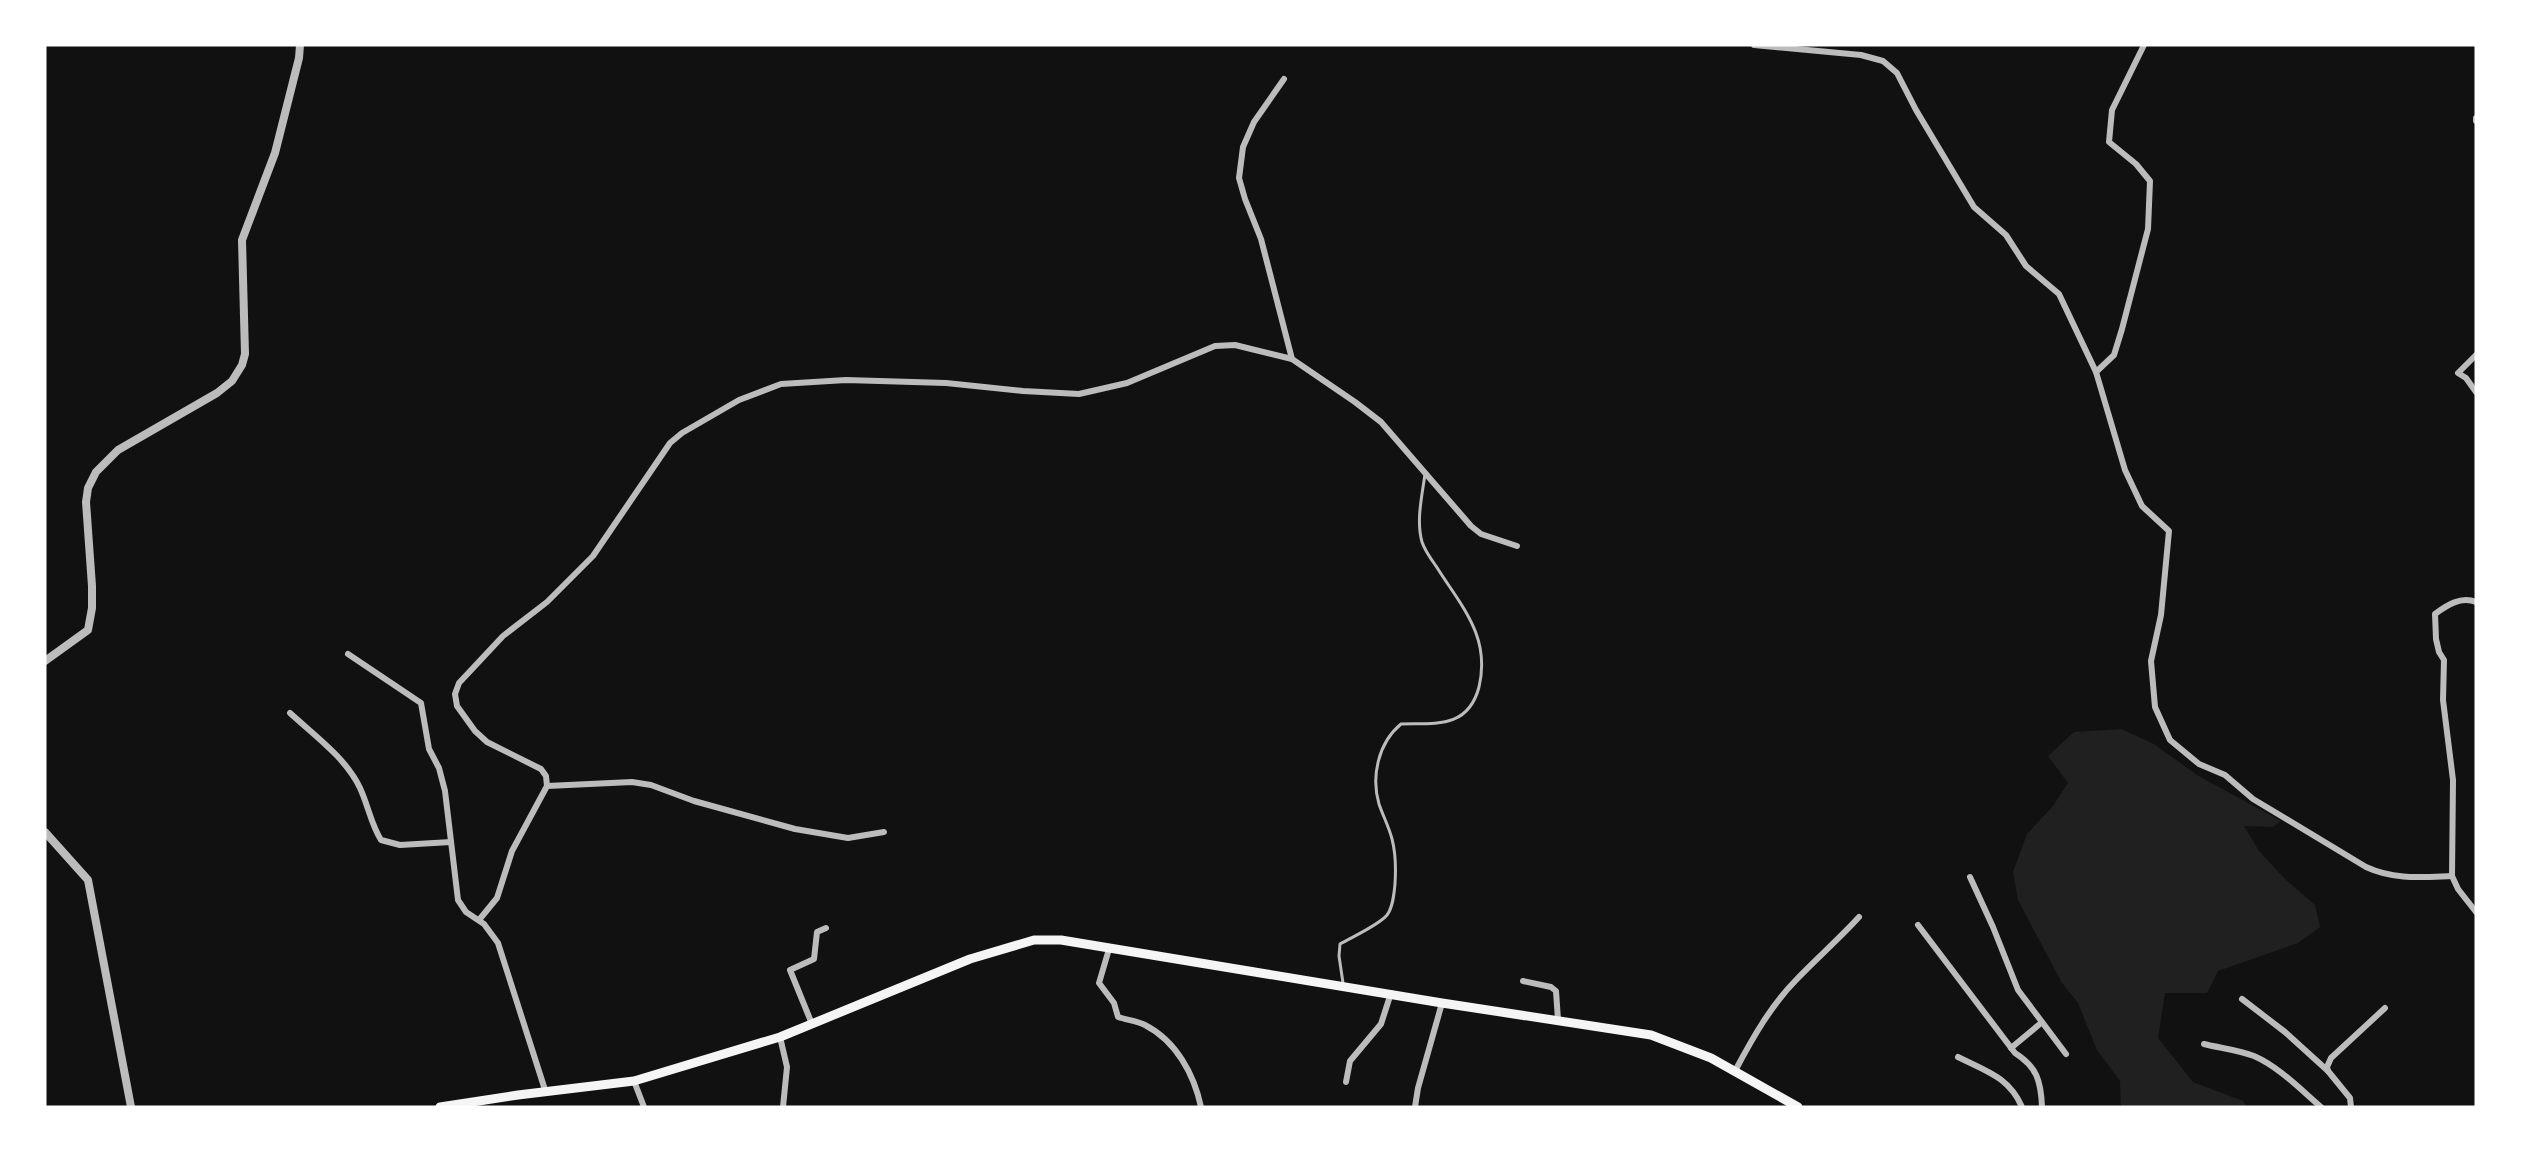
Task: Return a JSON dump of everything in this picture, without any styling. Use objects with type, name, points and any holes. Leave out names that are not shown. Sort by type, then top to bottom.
[{"type":"main road","points":[[440,1107],[634,1081],[780,1036],[970,958],[1024,942],[1061,940],[1651,1035],[1712,1058],[1798,1107]]},
{"type":"street","points":[[45,661],[88,630],[92,608],[92,586],[86,502],[88,488],[96,472],[118,450],[217,393],[239,373],[245,354],[243,240],[275,153],[299,58],[300,45]]},
{"type":"street","points":[[1754,45],[1861,55],[1883,61],[1890,66],[1897,73],[1916,110],[1974,207],[2006,235],[2026,266],[2059,294],[2096,372],[2125,470],[2142,506],[2169,531],[2161,615],[2151,661],[2155,707],[2170,740],[2199,764],[2225,775],[2253,799],[2366,867],[2379,873],[2398,877],[2452,876]]},
{"type":"street","points":[[2096,372],[2114,355],[2138,275],[2140,252],[2148,229],[2150,181],[2136,164],[2109,142],[2112,110],[2144,45]]},
{"type":"street","points":[[1284,79],[1254,122],[1243,147],[1239,178],[1245,199],[1262,238],[1292,358]]},
{"type":"street","points":[[479,920],[497,898],[512,851],[547,786],[546,777],[541,769],[487,742],[475,731],[457,706],[455,694],[459,683],[503,636],[547,602],[593,556],[664,451],[682,433],[739,400],[781,384],[905,381],[1079,394],[1127,383],[1215,346],[1235,345],[1292,358],[1355,402],[1381,422],[1476,530],[1517,546]]},
{"type":"street","points":[[2476,355],[2458,373],[2466,378],[2476,392]]},
{"type":"street","points":[[2476,602],[2469,599],[2458,601],[2435,614],[2436,639],[2439,652],[2444,660],[2443,700],[2453,780],[2452,876],[2458,889],[2476,912]]},
{"type":"street","points":[[348,654],[421,703],[429,749],[443,778],[460,904],[466,912],[479,920],[494,935],[502,951],[546,1093]]},
{"type":"street","points":[[290,713],[334,753],[350,772],[359,787],[381,840],[400,845],[451,842]]},
{"type":"street","points":[[547,786],[632,782],[651,785],[694,801],[795,829],[848,838],[884,832]]},
{"type":"street","points":[[45,832],[88,880],[131,1107]]},
{"type":"street","points":[[1970,877],[2018,990],[2066,1054]]},
{"type":"street","points":[[1735,1071],[1757,1031],[1795,980],[1826,953],[1859,917]]},
{"type":"street","points":[[1918,925],[2015,1053],[2031,1063],[2040,1084],[2042,1107]]},
{"type":"street","points":[[812,1024],[790,970],[814,958],[817,932],[826,928]]},
{"type":"street","points":[[1109,949],[1099,983],[1113,1003],[1118,1017],[1145,1025],[1166,1040],[1189,1069],[1201,1107]]},
{"type":"street","points":[[1523,981],[1551,987],[1556,991],[1558,1020]]},
{"type":"street","points":[[1346,1082],[1350,1061],[1381,1024],[1390,993]]},
{"type":"street","points":[[2242,999],[2285,1032],[2328,1071],[2350,1098],[2351,1107]]},
{"type":"street","points":[[1415,1107],[1418,1088],[1442,1003]]},
{"type":"street","points":[[2328,1071],[2327,1067],[2331,1058],[2385,1008]]},
{"type":"street","points":[[2011,1048],[2041,1023]]},
{"type":"street","points":[[780,1036],[787,1076],[783,1107]]},
{"type":"street","points":[[2204,1044],[2253,1056],[2281,1072],[2321,1107]]},
{"type":"street","points":[[1958,1057],[2001,1078],[2012,1088],[2022,1107]]},
{"type":"street","points":[[634,1081],[644,1107]]},
{"type":"lane","points":[[1343,985],[1339,956],[1340,944],[1387,915],[1393,901],[1397,866],[1392,840],[1379,804],[1375,781],[1383,748],[1401,724],[1447,722],[1460,717],[1468,709],[1477,692],[1482,671],[1482,654],[1470,618],[1422,543],[1420,509],[1426,471]]},
{"type":"shaded area","points":[[2121,729],[2154,744],[2197,775],[2281,821],[2273,827],[2244,826],[2259,851],[2285,879],[2315,905],[2320,927],[2298,943],[2218,971],[2207,993],[2165,993],[2158,1038],[2193,1082],[2243,1101],[2247,1107],[2121,1107],[2120,1081],[2097,1050],[2078,1003],[2062,983],[2018,900],[2013,872],[2027,834],[2053,806],[2068,783],[2048,756],[2074,732]]}]
